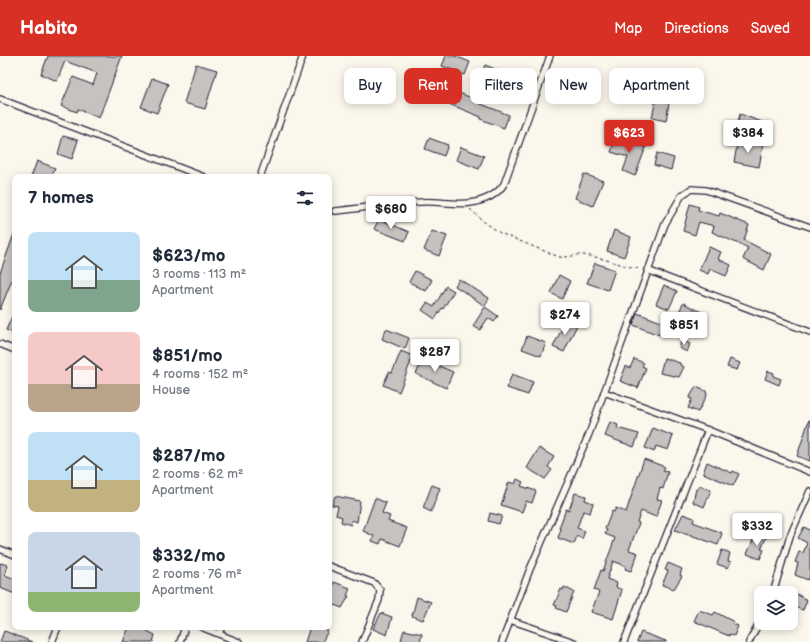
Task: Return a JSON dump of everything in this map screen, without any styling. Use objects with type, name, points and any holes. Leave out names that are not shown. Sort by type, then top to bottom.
[{"type":"street","points":[[261,174],[303,56]]},
{"type":"street","points":[[335,211],[393,203],[440,201],[469,203],[494,196],[500,190],[550,56]]},
{"type":"street","points":[[0,99],[196,174]]},
{"type":"street","points":[[502,642],[589,434],[647,270],[672,211],[682,195],[691,189],[706,190],[810,227]]},
{"type":"street","points":[[647,270],[810,332]]},
{"type":"street","points":[[0,344],[12,349]]},
{"type":"street","points":[[604,392],[708,430],[810,472]]},
{"type":"street","points":[[624,642],[708,430]]},
{"type":"street","points":[[775,586],[790,536],[810,490]]},
{"type":"street","points":[[0,549],[12,554]]},
{"type":"street","points":[[332,567],[374,583],[380,590],[379,600],[362,642]]},
{"type":"street","points":[[510,620],[574,642]]},
{"type":"street","points":[[52,642],[57,630]]},
{"type":"street","points":[[180,642],[184,630]]},
{"type":"street","points":[[209,630],[239,642]]},
{"type":"street","points":[[220,634],[221,630]]},
{"type":"street","points":[[749,642],[755,630]]},
{"type":"path","points":[[464,202],[483,221],[500,233],[548,253],[569,258],[581,254],[607,259],[618,265],[647,270]]},
{"type":"building","points":[[48,56],[122,56],[99,118],[78,109],[77,112],[61,106],[73,77],[93,85],[97,73],[65,61],[57,81],[41,74]]},
{"type":"building","points":[[446,56],[455,56],[470,62],[465,75],[462,74],[462,68],[447,68],[442,66]]},
{"type":"building","points":[[196,64],[217,70],[205,109],[184,103]]},
{"type":"building","points":[[485,65],[493,68],[484,68]]},
{"type":"building","points":[[152,78],[168,84],[157,113],[141,107]]},
{"type":"building","points":[[462,94],[470,97],[470,104],[481,104],[509,115],[504,128],[480,119],[481,117],[449,104],[462,104]]},
{"type":"building","points":[[655,104],[669,104],[666,121],[652,118]]},
{"type":"building","points":[[740,114],[770,125],[766,135],[737,125]]},
{"type":"building","points":[[63,136],[78,140],[72,159],[58,154]]},
{"type":"building","points":[[616,137],[646,147],[635,176],[623,171],[628,157],[611,152]]},
{"type":"building","points":[[429,138],[448,145],[444,156],[425,149]]},
{"type":"building","points":[[738,140],[763,145],[759,167],[734,162]]},
{"type":"building","points":[[461,147],[484,156],[479,169],[456,160]]},
{"type":"building","points":[[657,153],[674,158],[671,170],[654,165]]},
{"type":"building","points":[[37,161],[55,168],[52,174],[32,174]]},
{"type":"building","points":[[584,174],[603,181],[593,206],[575,198]]},
{"type":"building","points":[[690,204],[699,207],[698,210],[719,216],[720,213],[749,225],[744,240],[771,254],[764,270],[743,259],[748,248],[712,232],[714,226],[699,222],[695,235],[683,231]]},
{"type":"building","points":[[379,219],[409,232],[405,241],[374,229]]},
{"type":"building","points":[[614,230],[631,237],[624,257],[607,251]]},
{"type":"building","points":[[432,231],[447,236],[439,256],[424,250]]},
{"type":"building","points":[[12,240],[12,280],[0,310],[0,273]]},
{"type":"building","points":[[709,247],[721,252],[718,259],[731,265],[726,276],[710,269],[708,274],[699,270]]},
{"type":"building","points":[[595,263],[615,270],[608,290],[587,283]]},
{"type":"building","points":[[415,271],[432,280],[426,291],[409,282]]},
{"type":"building","points":[[559,275],[570,281],[562,299],[551,293]]},
{"type":"building","points":[[459,279],[489,298],[485,306],[455,286]]},
{"type":"building","points":[[664,285],[677,291],[669,309],[656,304]]},
{"type":"building","points":[[446,286],[454,291],[435,319],[422,310],[427,303],[434,307]]},
{"type":"building","points":[[683,303],[705,314],[699,328],[677,317]]},
{"type":"building","points":[[485,307],[498,316],[494,322],[488,318],[480,330],[473,326]]},
{"type":"building","points":[[637,313],[664,323],[659,335],[633,325]]},
{"type":"building","points":[[12,317],[12,333],[6,330]]},
{"type":"building","points":[[566,320],[577,325],[564,352],[553,347]]},
{"type":"building","points":[[386,329],[409,338],[405,349],[382,339]]},
{"type":"building","points":[[527,336],[546,343],[541,356],[522,349]]},
{"type":"building","points":[[682,340],[690,344],[687,352],[679,348]]},
{"type":"building","points":[[401,351],[413,356],[399,392],[383,385],[389,372],[392,373]]},
{"type":"building","points":[[664,358],[680,363],[680,365],[684,367],[679,377],[660,373]]},
{"type":"building","points":[[423,359],[453,372],[446,388],[416,374]]},
{"type":"building","points":[[634,359],[644,363],[642,366],[646,368],[638,388],[620,381],[626,366],[630,368]]},
{"type":"building","points":[[730,359],[740,363],[737,370],[727,367]]},
{"type":"building","points":[[768,371],[774,373],[773,376],[781,379],[779,385],[765,379]]},
{"type":"building","points":[[512,374],[533,382],[528,395],[507,388]]},
{"type":"building","points":[[696,387],[706,391],[707,395],[698,412],[688,408],[692,399],[689,398]]},
{"type":"building","points":[[810,420],[810,461],[797,456]]},
{"type":"building","points":[[610,422],[618,425],[617,428],[639,434],[634,447],[605,436]]},
{"type":"building","points":[[653,428],[673,436],[668,450],[656,446],[654,452],[645,448]]},
{"type":"building","points":[[539,448],[554,457],[548,467],[552,470],[545,479],[527,468]]},
{"type":"building","points":[[644,459],[665,467],[663,471],[668,472],[663,489],[660,488],[657,499],[662,500],[656,517],[641,511],[637,522],[639,523],[629,550],[638,553],[631,571],[625,569],[626,566],[613,561],[607,579],[617,583],[616,587],[622,590],[613,619],[591,612],[599,592],[594,590],[601,570],[603,571],[615,538],[605,534],[607,530],[605,529],[612,511],[614,512],[616,508],[626,512]]},
{"type":"building","points":[[707,462],[732,473],[733,471],[739,474],[733,486],[703,473]]},
{"type":"building","points":[[517,479],[523,482],[521,486],[536,491],[532,503],[526,501],[522,512],[501,505],[509,482],[515,484]]},
{"type":"building","points":[[432,485],[440,488],[431,512],[423,508]]},
{"type":"building","points":[[700,486],[711,490],[704,507],[693,502],[696,489]]},
{"type":"building","points":[[575,493],[586,496],[585,500],[593,503],[590,513],[583,511],[577,528],[585,531],[582,539],[577,536],[574,544],[558,538],[561,529],[559,528],[566,509],[569,510]]},
{"type":"building","points":[[335,496],[360,501],[357,522],[352,520],[351,525],[341,522],[342,517],[336,515],[338,506],[332,505]]},
{"type":"building","points":[[375,498],[386,503],[382,513],[390,516],[388,521],[407,528],[400,546],[382,539],[380,544],[372,541],[374,536],[363,531]]},
{"type":"building","points":[[490,513],[502,516],[499,524],[488,521]]},
{"type":"building","points":[[683,514],[694,518],[693,522],[722,533],[718,545],[675,530]]},
{"type":"building","points":[[804,527],[810,530],[810,576],[808,580],[795,575],[798,563],[795,562],[799,552],[803,553],[807,543],[798,538]]},
{"type":"building","points":[[756,533],[766,538],[761,549],[764,550],[760,559],[747,554]]},
{"type":"building","points":[[722,550],[730,553],[728,561],[731,562],[728,568],[717,564]]},
{"type":"building","points":[[0,563],[8,565],[5,575],[12,578],[12,593],[0,588]]},
{"type":"building","points":[[668,563],[682,569],[680,575],[682,576],[674,589],[662,585],[668,571],[665,570]]},
{"type":"building","points":[[334,582],[350,588],[347,596],[349,596],[342,608],[332,604],[332,588]]},
{"type":"building","points":[[564,587],[574,592],[566,612],[556,608],[557,606],[554,605],[561,589],[563,590]]},
{"type":"building","points":[[798,595],[807,600],[803,610],[798,608]]},
{"type":"building","points":[[417,597],[431,602],[423,620],[412,616]]},
{"type":"building","points":[[699,610],[713,615],[715,612],[734,622],[733,624],[738,626],[734,636],[729,634],[729,636],[694,621]]},
{"type":"building","points":[[381,613],[392,617],[387,635],[373,629]]},
{"type":"building","points":[[128,630],[148,630],[155,635],[153,642],[123,642]]},
{"type":"building","points":[[309,630],[328,631],[322,642],[305,642]]},
{"type":"building","points":[[404,630],[422,634],[420,642],[408,642],[401,640]]},
{"type":"building","points":[[4,631],[10,633],[32,642],[0,642]]},
{"type":"building","points":[[641,632],[666,641],[666,642],[637,642]]}]
